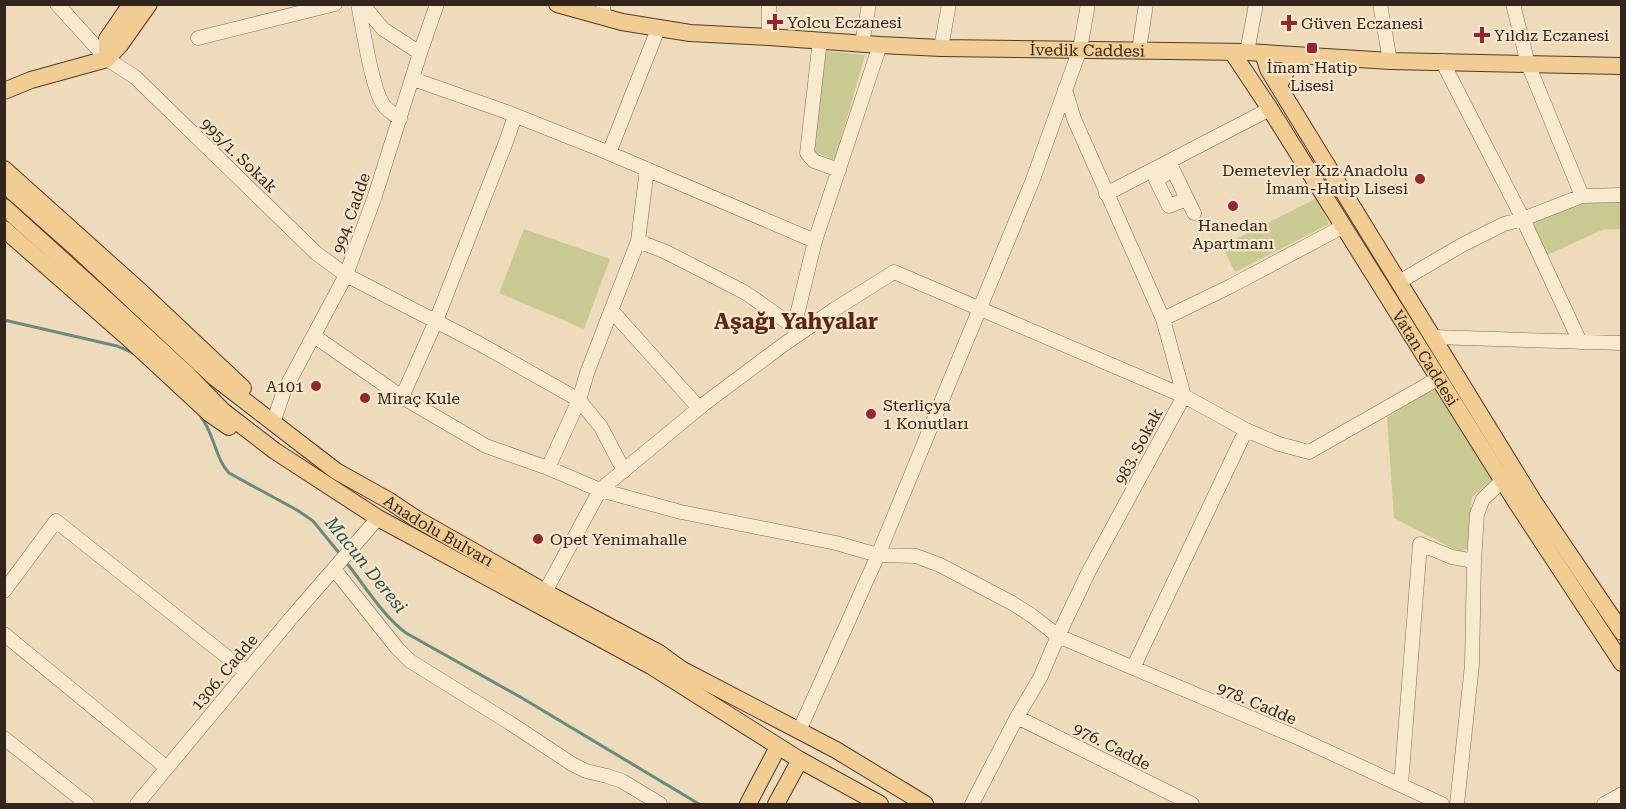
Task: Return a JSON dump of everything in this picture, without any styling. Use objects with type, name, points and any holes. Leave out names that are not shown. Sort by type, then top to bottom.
[{"type":"main road","points":[[107,58],[107,39],[131,4]]},
{"type":"main road","points":[[4,90],[107,58],[120,45],[149,4]]},
{"type":"main road","name":"İvedik Caddesi","points":[[557,4],[604,11],[658,29],[880,45],[941,48],[1247,52],[1390,61],[1622,66]]},
{"type":"main road","name":"Vatan Caddesi","points":[[1247,52],[1268,69],[1400,282],[1618,638],[1622,663]]},
{"type":"main road","name":"Vatan Caddesi","points":[[1247,52],[1270,109],[1503,480],[1618,638]]},
{"type":"main road","points":[[1279,87],[1296,56]]},
{"type":"main road","points":[[4,79],[31,80]]},
{"type":"main road","points":[[4,169],[163,312],[245,390],[273,423]]},
{"type":"main road","name":"Anadolu Bulvarı","points":[[4,184],[214,377],[336,471],[545,592],[659,653],[681,669],[836,750],[926,804]]},
{"type":"main road","name":"Anadolu Bulvarı","points":[[4,207],[224,411],[275,451],[378,518],[651,666],[778,747],[880,804]]},
{"type":"main road","points":[[4,229],[210,414],[238,434],[275,451]]},
{"type":"main road","points":[[748,804],[778,747]]},
{"type":"main road","points":[[776,804],[800,760]]},
{"type":"street","name":"995/1. Sokak","points":[[57,4],[107,58],[135,77],[316,253],[346,275],[436,321],[579,400]]},
{"type":"street","points":[[198,38],[335,4]]},
{"type":"street","points":[[360,4],[383,29],[420,53]]},
{"type":"street","points":[[360,4],[372,73],[380,99],[385,108],[400,118]]},
{"type":"street","name":"994. Cadde","points":[[273,423],[284,391],[346,275],[375,196],[437,4]]},
{"type":"street","points":[[769,4],[769,37]]},
{"type":"street","points":[[862,43],[869,4]]},
{"type":"street","points":[[941,48],[949,4]]},
{"type":"street","points":[[799,731],[878,555],[1032,182],[1080,49],[1088,4]]},
{"type":"street","points":[[1139,50],[1146,4]]},
{"type":"street","points":[[1247,52],[1256,4]]},
{"type":"street","points":[[1380,4],[1390,61]]},
{"type":"street","points":[[1513,4],[1528,64],[1582,196]]},
{"type":"street","points":[[609,153],[658,29]]},
{"type":"street","points":[[820,40],[807,153],[814,161],[839,170]]},
{"type":"street","points":[[798,330],[814,241],[880,45]]},
{"type":"street","points":[[1442,61],[1523,219],[1581,342]]},
{"type":"street","points":[[413,79],[609,153],[814,241]]},
{"type":"street","name":"983. Sokak","points":[[972,804],[1040,678],[1089,571],[1184,396],[1163,319],[1074,119],[1065,89]]},
{"type":"street","points":[[1106,194],[1270,109]]},
{"type":"street","points":[[402,398],[436,321],[515,116]]},
{"type":"street","points":[[548,468],[579,400],[587,373],[638,241],[647,169]]},
{"type":"street","points":[[1400,282],[1462,245],[1504,224],[1582,196],[1622,195]]},
{"type":"street","points":[[1187,199],[1194,213]]},
{"type":"street","points":[[1163,319],[1344,226]]},
{"type":"street","points":[[638,241],[666,252],[746,293],[798,330]]},
{"type":"street","points":[[545,592],[600,490],[798,330],[894,272],[1184,396],[1246,430],[1279,444],[1309,452],[1439,378]]},
{"type":"street","points":[[611,310],[699,408]]},
{"type":"street","name":"978. Cadde","points":[[314,336],[402,398],[486,446],[548,468],[600,490],[681,512],[836,543],[878,555],[916,556],[940,565],[1012,603],[1058,636],[1294,736],[1401,786],[1419,800],[1442,804]]},
{"type":"street","points":[[1433,337],[1622,343]]},
{"type":"street","points":[[579,400],[601,427],[624,471]]},
{"type":"street","points":[[1134,668],[1246,430]]},
{"type":"street","points":[[1457,804],[1472,665],[1477,514],[1483,499],[1503,480]]},
{"type":"street","name":"1306. Cadde","points":[[136,804],[378,518]]},
{"type":"street","points":[[4,591],[57,521],[246,672]]},
{"type":"street","points":[[1401,786],[1420,544],[1452,557],[1474,561]]},
{"type":"street","points":[[340,562],[397,648],[410,661],[572,764],[586,771],[622,781],[660,804]]},
{"type":"street","points":[[4,634],[167,768]]},
{"type":"street","name":"976. Cadde","points":[[1017,717],[1192,804]]},
{"type":"street","points":[[4,738],[87,804]]},
{"type":"street","points":[[1604,804],[1622,794]]},
{"type":"green space","points":[[825,51],[865,55],[835,160],[813,151]]},
{"type":"green space","points":[[1317,198],[1329,224],[1235,272],[1222,246]]},
{"type":"green space","points":[[1621,200],[1621,229],[1602,230],[1547,255],[1531,224],[1577,203]]},
{"type":"green space","points":[[524,229],[610,259],[584,329],[499,293]]},
{"type":"green space","points":[[1435,388],[1492,480],[1472,497],[1468,548],[1460,552],[1394,518],[1387,417]]},
{"type":"waterway","name":"Macun Deresi","points":[[4,320],[117,346],[133,353]]},
{"type":"waterway","name":"Macun Deresi","points":[[201,417],[229,473],[313,521],[340,554]]},
{"type":"waterway","name":"Macun Deresi","points":[[346,562],[381,609],[406,633],[522,698],[699,804]]},
{"type":"place","name":"Yolcu Eczanesi","points":[[775,22]]},
{"type":"place","name":"Güven Eczanesi","points":[[1289,23]]},
{"type":"place","name":"Yıldız Eczanesi","points":[[1482,35]]},
{"type":"place","name":"İmam Hatip Lisesi","points":[[1312,48]]},
{"type":"place","name":"Demetevler Kız Anadolu İmam-Hatip Lisesi","points":[[1420,179]]},
{"type":"place","name":"Hanedan Apartmanı","points":[[1233,206]]},
{"type":"place","name":"A101","points":[[316,386]]},
{"type":"place","name":"Miraç Kule","points":[[365,398]]},
{"type":"place","name":"Sterliçya 1 Konutları","points":[[871,414]]},
{"type":"place","name":"Opet Yenimahalle","points":[[538,539]]},
{"type":"district","name":"Aşağı Yahyalar","points":[[796,321]]}]
